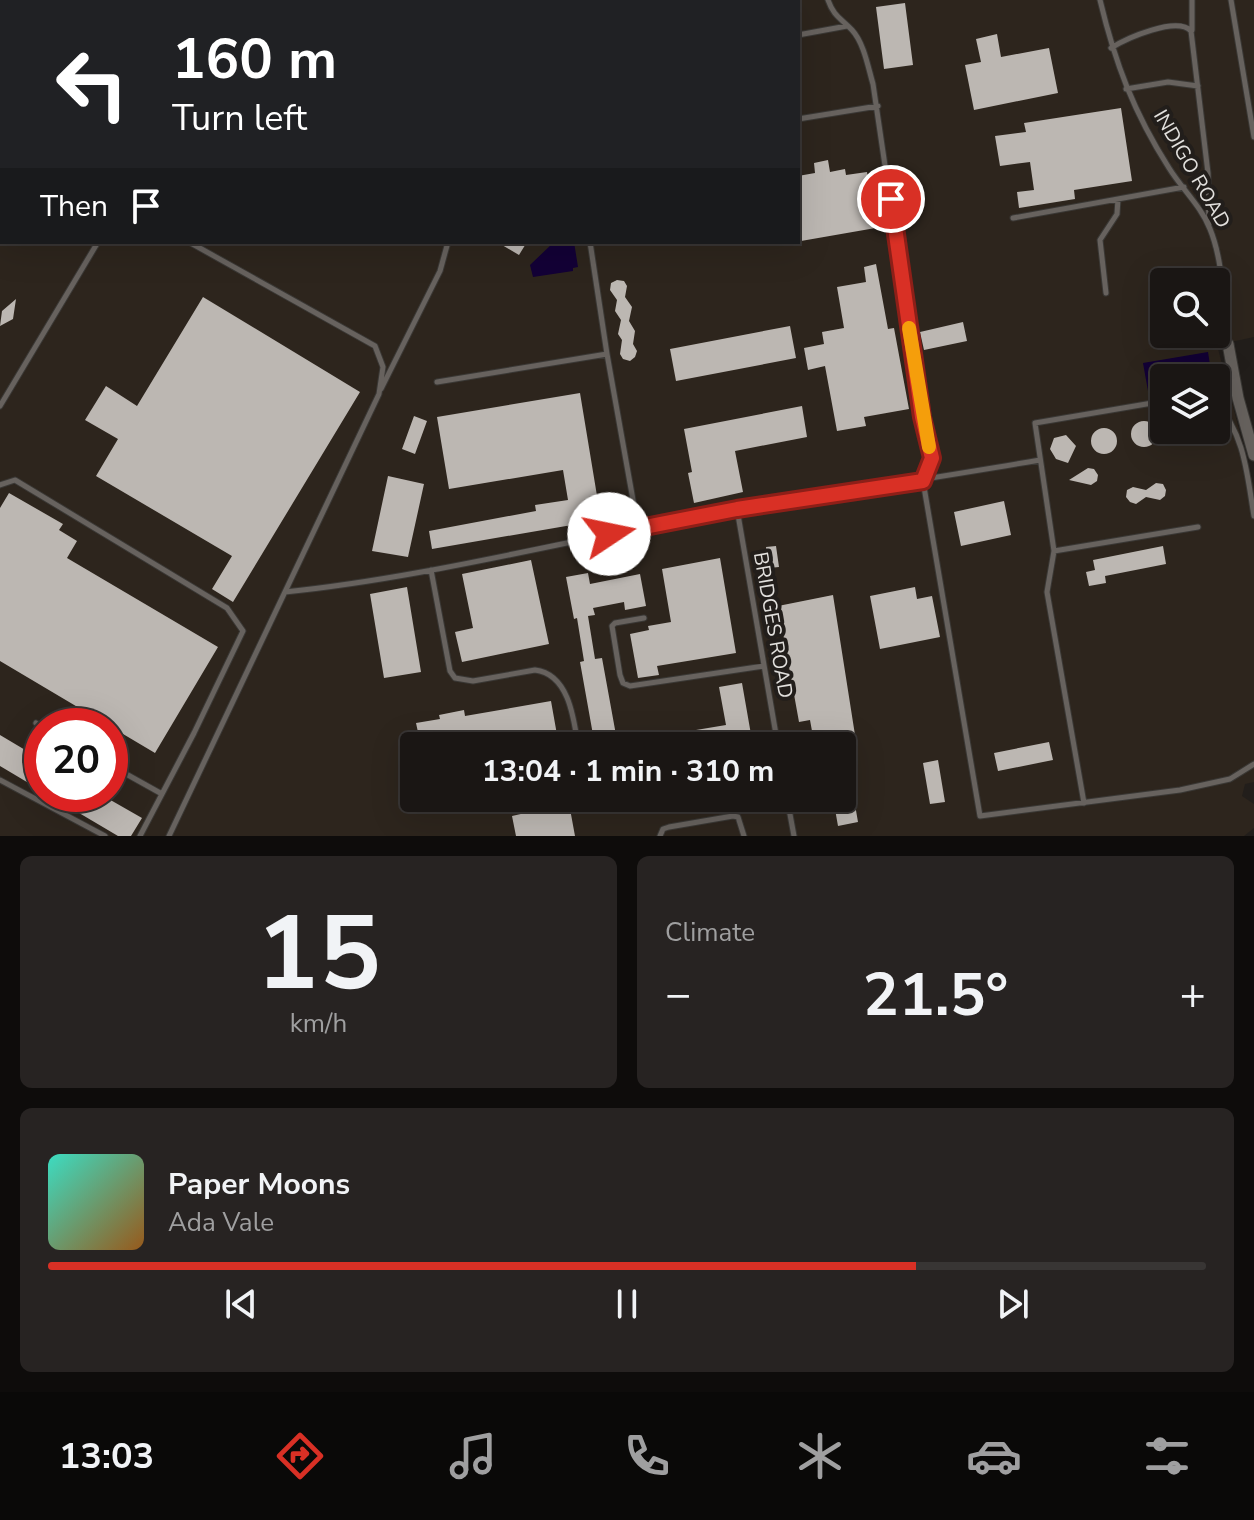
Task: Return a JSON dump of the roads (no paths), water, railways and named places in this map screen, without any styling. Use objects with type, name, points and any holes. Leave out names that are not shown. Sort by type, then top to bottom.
[{"type":"street","name":"INDIGO ROAD","points":[[1229,348],[1238,398],[1254,455]]},
{"type":"lane","points":[[828,0],[836,17],[853,31],[865,54],[878,106],[922,417],[932,458],[923,481],[980,816],[1180,790],[1230,779],[1254,764]]},
{"type":"lane","name":"INDIGO ROAD","points":[[1100,0],[1111,48],[1126,89],[1170,170],[1209,226],[1218,268]]},
{"type":"lane","points":[[1192,0],[1191,31],[1208,173],[1209,226]]},
{"type":"lane","points":[[1231,0],[1250,94],[1254,137]]},
{"type":"lane","points":[[1111,48],[1148,31],[1180,25],[1188,26],[1191,31]]},
{"type":"lane","points":[[800,35],[848,26]]},
{"type":"lane","points":[[1126,89],[1168,82],[1198,86]]},
{"type":"lane","points":[[800,119],[878,106]]},
{"type":"lane","points":[[1013,218],[1184,187]]},
{"type":"lane","points":[[1106,293],[1100,240],[1117,214],[1118,199]]},
{"type":"lane","points":[[0,406],[97,244]]},
{"type":"lane","points":[[193,244],[375,346],[383,367],[379,394]]},
{"type":"lane","points":[[169,836],[440,271],[447,244]]},
{"type":"lane","points":[[590,244],[638,528]]},
{"type":"lane","points":[[437,382],[607,354]]},
{"type":"lane","points":[[1084,803],[1047,592],[1054,551],[1035,423],[1150,403]]},
{"type":"lane","points":[[1230,420],[1242,447],[1254,516]]},
{"type":"lane","points":[[285,592],[348,586],[737,509],[1040,460]]},
{"type":"lane","points":[[0,485],[15,480],[227,608],[243,631],[140,836]]},
{"type":"lane","name":"BRIDGES ROAD","points":[[737,509],[776,732]]},
{"type":"lane","points":[[1054,551],[1198,527]]},
{"type":"lane","points":[[431,570],[450,671],[455,678],[473,681],[544,671],[551,675],[569,701],[575,732]]},
{"type":"lane","points":[[644,618],[612,626],[620,675],[623,683],[630,686],[764,666]]},
{"type":"lane","points":[[128,775],[162,794]]},
{"type":"lane","points":[[0,780],[105,836]]},
{"type":"lane","points":[[790,812],[794,836]]},
{"type":"lane","points":[[660,836],[663,829],[669,827],[733,816],[741,822],[744,836]]}]
